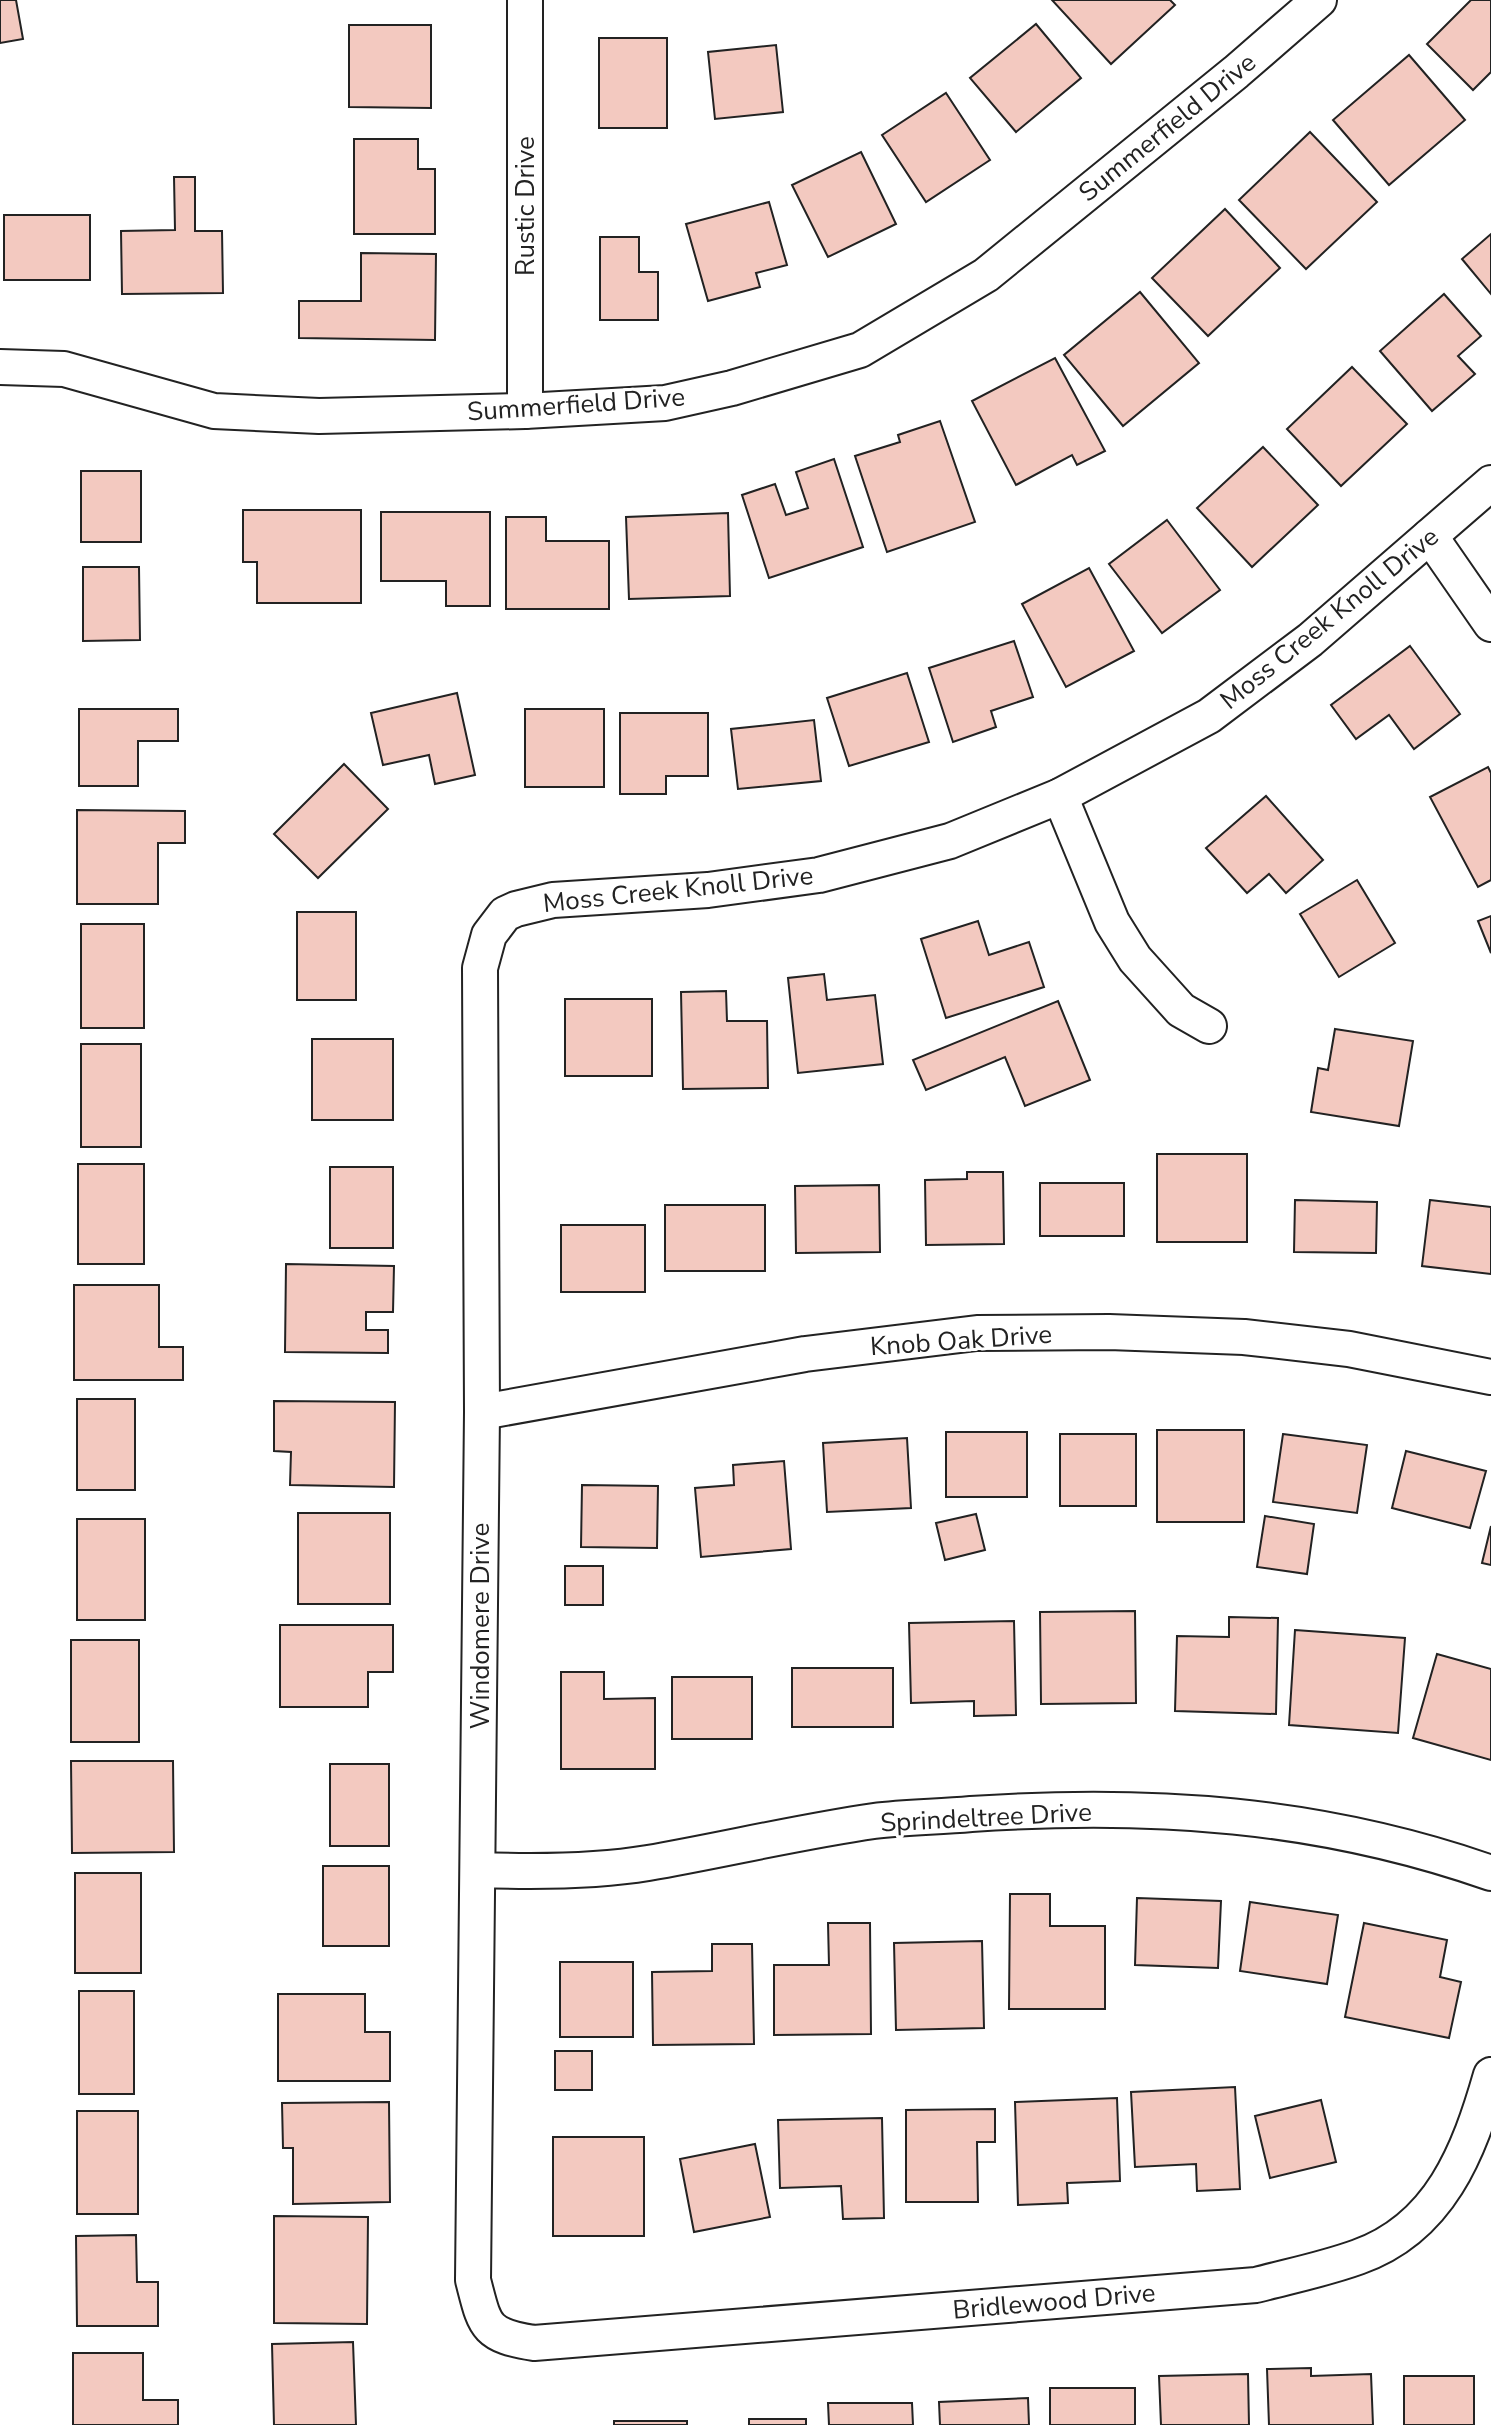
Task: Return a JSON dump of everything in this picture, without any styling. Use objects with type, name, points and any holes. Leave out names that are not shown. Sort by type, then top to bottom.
[{"type":"street","name":"Rustic Drive","points":[[525,0],[525,411]]},
{"type":"street","name":"Summerfield Drive","points":[[0,367],[64,369],[214,411],[319,416],[525,411],[665,403],[732,388],[860,350],[986,275],[1319,0]]},
{"type":"street","name":"Moss Creek Knoll Drive","points":[[516,909],[553,900],[708,890],[819,875],[950,841],[1060,796],[1209,716],[1310,640],[1491,483]]},
{"type":"street","points":[[1430,536],[1491,624]]},
{"type":"street","points":[[1060,796],[1112,922],[1135,959],[1181,1010],[1209,1026]]},
{"type":"street","name":"Windomere Drive","points":[[513,2340],[492,2331],[484,2321],[473,2280],[482,1412],[480,968],[489,935],[505,914],[516,909]]},
{"type":"street","name":"Knob Oak Drive","points":[[482,1412],[805,1354],[977,1333],[1109,1332],[1244,1337],[1349,1349],[1491,1377]]},
{"type":"street","name":"Sprindeltree Drive","points":[[478,1870],[529,1872],[645,1863],[782,1835],[879,1821],[1051,1809],[1232,1815],[1320,1827],[1434,1853],[1491,1873]]},
{"type":"street","name":"Bridlewood Drive","points":[[513,2340],[534,2343],[1256,2285],[1359,2257],[1388,2243],[1431,2208],[1454,2177],[1479,2116],[1491,2075]]},
{"type":"building","points":[[0,0],[16,0],[23,39],[0,43]]},
{"type":"building","points":[[1052,0],[1170,0],[1175,5],[1111,64]]},
{"type":"building","points":[[1471,0],[1491,0],[1491,72],[1473,90],[1427,44]]},
{"type":"building","points":[[1036,24],[1081,78],[1016,132],[970,78]]},
{"type":"building","points":[[349,25],[431,25],[431,108],[349,107]]},
{"type":"building","points":[[599,38],[667,38],[667,128],[599,128]]},
{"type":"building","points":[[776,45],[783,112],[715,119],[708,52]]},
{"type":"building","points":[[1409,55],[1465,120],[1389,185],[1333,120]]},
{"type":"building","points":[[946,93],[990,160],[926,202],[882,135]]},
{"type":"building","points":[[1310,132],[1377,202],[1306,269],[1239,200]]},
{"type":"building","points":[[354,139],[418,139],[418,169],[435,169],[435,234],[354,234]]},
{"type":"building","points":[[861,152],[896,224],[828,257],[792,185]]},
{"type":"building","points":[[174,177],[195,177],[195,231],[222,231],[223,293],[122,294],[121,231],[175,230]]},
{"type":"building","points":[[769,202],[787,265],[756,273],[760,287],[708,301],[686,224]]},
{"type":"building","points":[[1225,209],[1280,268],[1208,336],[1152,278]]},
{"type":"building","points":[[4,215],[90,215],[90,280],[4,280]]},
{"type":"building","points":[[1491,234],[1491,294],[1462,259]]},
{"type":"building","points":[[600,237],[639,237],[639,272],[658,272],[658,320],[600,320]]},
{"type":"building","points":[[361,253],[436,254],[435,340],[299,338],[299,301],[361,301]]},
{"type":"building","points":[[1140,292],[1199,363],[1123,426],[1064,355]]},
{"type":"building","points":[[1444,294],[1481,336],[1458,356],[1475,374],[1432,411],[1380,351]]},
{"type":"building","points":[[1055,358],[1105,451],[1077,465],[1072,455],[1016,485],[972,401]]},
{"type":"building","points":[[1352,367],[1407,424],[1341,486],[1287,429]]},
{"type":"building","points":[[940,421],[975,522],[887,552],[855,456],[900,442],[898,435]]},
{"type":"building","points":[[1263,447],[1318,505],[1252,567],[1197,508]]},
{"type":"building","points":[[834,459],[863,547],[769,578],[742,495],[775,484],[786,515],[808,508],[796,472]]},
{"type":"building","points":[[81,471],[141,471],[141,542],[81,542]]},
{"type":"building","points":[[243,510],[361,510],[361,603],[257,603],[257,562],[243,562]]},
{"type":"building","points":[[381,512],[490,512],[490,606],[446,606],[446,581],[381,581]]},
{"type":"building","points":[[728,513],[730,596],[629,599],[626,517]]},
{"type":"building","points":[[506,517],[546,517],[546,541],[609,541],[609,609],[506,609]]},
{"type":"building","points":[[1167,520],[1220,590],[1162,633],[1109,564]]},
{"type":"building","points":[[83,567],[139,567],[140,640],[83,641]]},
{"type":"building","points":[[1089,568],[1134,651],[1066,687],[1022,604]]},
{"type":"building","points":[[1014,641],[1033,697],[991,711],[996,727],[953,742],[929,668]]},
{"type":"building","points":[[1410,646],[1460,714],[1414,749],[1389,715],[1356,739],[1331,705]]},
{"type":"building","points":[[907,673],[929,742],[849,766],[827,698]]},
{"type":"building","points":[[457,693],[475,775],[435,784],[429,755],[383,765],[371,713]]},
{"type":"building","points":[[79,709],[178,709],[178,741],[138,741],[138,786],[79,786]]},
{"type":"building","points":[[525,709],[604,709],[604,787],[525,787]]},
{"type":"building","points":[[620,713],[708,713],[708,776],[666,776],[666,794],[620,794]]},
{"type":"building","points":[[814,720],[821,781],[738,789],[731,729]]},
{"type":"building","points":[[344,764],[388,809],[318,878],[274,834]]},
{"type":"building","points":[[1488,767],[1491,773],[1491,880],[1478,887],[1430,797]]},
{"type":"building","points":[[1266,796],[1323,860],[1286,893],[1269,874],[1247,893],[1206,848]]},
{"type":"building","points":[[77,810],[185,811],[185,843],[158,843],[158,904],[77,904]]},
{"type":"building","points":[[1357,880],[1395,943],[1339,977],[1300,914]]},
{"type":"building","points":[[297,912],[356,912],[356,1000],[297,1000]]},
{"type":"building","points":[[1491,916],[1491,953],[1478,921]]},
{"type":"building","points":[[978,921],[989,955],[1029,942],[1044,987],[946,1018],[921,939]]},
{"type":"building","points":[[81,924],[144,924],[144,1028],[81,1028]]},
{"type":"building","points":[[824,974],[827,1000],[875,995],[883,1064],[798,1073],[788,978]]},
{"type":"building","points":[[726,991],[727,1021],[767,1021],[768,1088],[683,1089],[681,992]]},
{"type":"building","points":[[565,999],[652,999],[652,1076],[565,1076]]},
{"type":"building","points":[[1058,1001],[1090,1080],[1025,1106],[1005,1057],[926,1090],[913,1060]]},
{"type":"building","points":[[1335,1029],[1413,1041],[1399,1126],[1311,1112],[1318,1068],[1328,1070]]},
{"type":"building","points":[[312,1039],[393,1039],[393,1120],[312,1120]]},
{"type":"building","points":[[81,1044],[141,1044],[141,1147],[81,1147]]},
{"type":"building","points":[[1157,1154],[1247,1154],[1247,1242],[1157,1242]]},
{"type":"building","points":[[78,1164],[144,1164],[144,1264],[78,1264]]},
{"type":"building","points":[[330,1167],[393,1167],[393,1248],[330,1248]]},
{"type":"building","points":[[967,1172],[1003,1172],[1004,1244],[926,1245],[925,1180],[967,1179]]},
{"type":"building","points":[[1040,1183],[1124,1183],[1124,1236],[1040,1236]]},
{"type":"building","points":[[879,1185],[880,1252],[796,1253],[795,1186]]},
{"type":"building","points":[[1295,1200],[1377,1202],[1376,1253],[1294,1252]]},
{"type":"building","points":[[1430,1200],[1491,1207],[1491,1274],[1422,1266]]},
{"type":"building","points":[[665,1205],[765,1205],[765,1271],[665,1271]]},
{"type":"building","points":[[561,1225],[645,1225],[645,1292],[561,1292]]},
{"type":"building","points":[[286,1264],[394,1266],[393,1312],[366,1312],[366,1330],[388,1330],[388,1353],[285,1352]]},
{"type":"building","points":[[74,1285],[159,1285],[159,1347],[183,1347],[183,1380],[74,1380]]},
{"type":"building","points":[[77,1399],[135,1399],[135,1490],[77,1490]]},
{"type":"building","points":[[274,1401],[395,1402],[394,1487],[290,1485],[291,1452],[274,1451]]},
{"type":"building","points":[[1157,1430],[1244,1430],[1244,1522],[1157,1522]]},
{"type":"building","points":[[946,1432],[1027,1432],[1027,1497],[946,1497]]},
{"type":"building","points":[[1060,1434],[1136,1434],[1136,1506],[1060,1506]]},
{"type":"building","points":[[1283,1434],[1367,1445],[1357,1513],[1273,1502]]},
{"type":"building","points":[[907,1438],[911,1508],[827,1512],[823,1443]]},
{"type":"building","points":[[1406,1451],[1486,1471],[1470,1528],[1392,1508]]},
{"type":"building","points":[[784,1461],[791,1549],[701,1557],[695,1488],[734,1485],[733,1465]]},
{"type":"building","points":[[582,1485],[658,1486],[657,1548],[581,1547]]},
{"type":"building","points":[[298,1513],[390,1513],[390,1604],[298,1604]]},
{"type":"building","points":[[976,1514],[985,1550],[945,1560],[936,1523]]},
{"type":"building","points":[[1265,1516],[1314,1524],[1307,1574],[1257,1567]]},
{"type":"building","points":[[77,1519],[145,1519],[145,1620],[77,1620]]},
{"type":"building","points":[[1491,1526],[1491,1565],[1482,1563]]},
{"type":"building","points":[[565,1566],[603,1566],[603,1605],[565,1605]]},
{"type":"building","points":[[1135,1611],[1136,1703],[1041,1704],[1040,1612]]},
{"type":"building","points":[[1229,1617],[1278,1618],[1276,1714],[1175,1711],[1177,1636],[1229,1637]]},
{"type":"building","points":[[1014,1621],[1016,1715],[974,1716],[974,1701],[911,1703],[909,1623]]},
{"type":"building","points":[[280,1625],[393,1625],[393,1672],[368,1672],[368,1707],[280,1707]]},
{"type":"building","points":[[1295,1630],[1405,1638],[1398,1733],[1289,1725]]},
{"type":"building","points":[[71,1640],[139,1640],[139,1742],[71,1742]]},
{"type":"building","points":[[1437,1654],[1491,1669],[1491,1760],[1413,1738]]},
{"type":"building","points":[[792,1668],[893,1668],[893,1727],[792,1727]]},
{"type":"building","points":[[561,1672],[604,1672],[604,1699],[655,1698],[655,1769],[561,1769]]},
{"type":"building","points":[[672,1677],[752,1677],[752,1739],[672,1739]]},
{"type":"building","points":[[71,1761],[173,1761],[174,1852],[72,1853]]},
{"type":"building","points":[[330,1764],[389,1764],[389,1846],[330,1846]]},
{"type":"building","points":[[323,1866],[389,1866],[389,1946],[323,1946]]},
{"type":"building","points":[[75,1873],[141,1873],[141,1973],[75,1973]]},
{"type":"building","points":[[1010,1894],[1050,1894],[1050,1926],[1105,1926],[1105,2009],[1009,2009]]},
{"type":"building","points":[[1137,1898],[1221,1901],[1218,1968],[1135,1965]]},
{"type":"building","points":[[1250,1902],[1338,1915],[1327,1984],[1240,1971]]},
{"type":"building","points":[[828,1923],[870,1923],[871,2034],[774,2035],[774,1965],[829,1965]]},
{"type":"building","points":[[1364,1923],[1447,1940],[1440,1977],[1461,1982],[1449,2038],[1345,2017]]},
{"type":"building","points":[[982,1941],[984,2028],[896,2030],[894,1943]]},
{"type":"building","points":[[712,1944],[752,1944],[754,2044],[653,2045],[652,1972],[712,1971]]},
{"type":"building","points":[[560,1962],[633,1962],[633,2037],[560,2037]]},
{"type":"building","points":[[79,1991],[134,1991],[134,2094],[79,2094]]},
{"type":"building","points":[[278,1994],[365,1994],[365,2032],[390,2032],[390,2081],[278,2081]]},
{"type":"building","points":[[555,2051],[592,2051],[592,2090],[555,2090]]},
{"type":"building","points":[[1235,2087],[1240,2189],[1197,2191],[1196,2164],[1135,2167],[1131,2092]]},
{"type":"building","points":[[1117,2098],[1120,2181],[1067,2183],[1068,2203],[1018,2205],[1015,2102]]},
{"type":"building","points":[[1321,2100],[1336,2162],[1270,2178],[1255,2116]]},
{"type":"building","points":[[389,2102],[390,2202],[293,2204],[293,2148],[283,2148],[282,2103]]},
{"type":"building","points":[[995,2109],[995,2142],[977,2142],[978,2202],[906,2202],[906,2110]]},
{"type":"building","points":[[77,2111],[138,2111],[138,2214],[77,2214]]},
{"type":"building","points":[[882,2118],[884,2218],[843,2219],[841,2186],[780,2188],[778,2120]]},
{"type":"building","points":[[553,2137],[644,2137],[644,2236],[553,2236]]},
{"type":"building","points":[[755,2144],[770,2217],[694,2232],[680,2159]]},
{"type":"building","points":[[274,2216],[368,2217],[367,2324],[274,2323]]},
{"type":"building","points":[[136,2235],[137,2282],[158,2282],[158,2326],[77,2326],[76,2236]]},
{"type":"building","points":[[353,2342],[356,2425],[274,2425],[272,2344]]},
{"type":"building","points":[[73,2353],[143,2353],[143,2400],[178,2400],[178,2425],[73,2425]]},
{"type":"building","points":[[1311,2368],[1311,2376],[1371,2374],[1373,2425],[1269,2425],[1267,2369]]},
{"type":"building","points":[[1248,2374],[1249,2425],[1161,2425],[1159,2376]]},
{"type":"building","points":[[1404,2376],[1474,2376],[1474,2425],[1404,2425]]},
{"type":"building","points":[[1050,2388],[1135,2388],[1135,2425],[1050,2425]]},
{"type":"building","points":[[1028,2398],[1029,2425],[940,2425],[939,2402]]},
{"type":"building","points":[[828,2403],[912,2403],[913,2425],[829,2425]]},
{"type":"building","points":[[749,2419],[806,2419],[806,2425],[749,2425]]},
{"type":"building","points":[[614,2421],[687,2421],[687,2425],[614,2425]]}]
